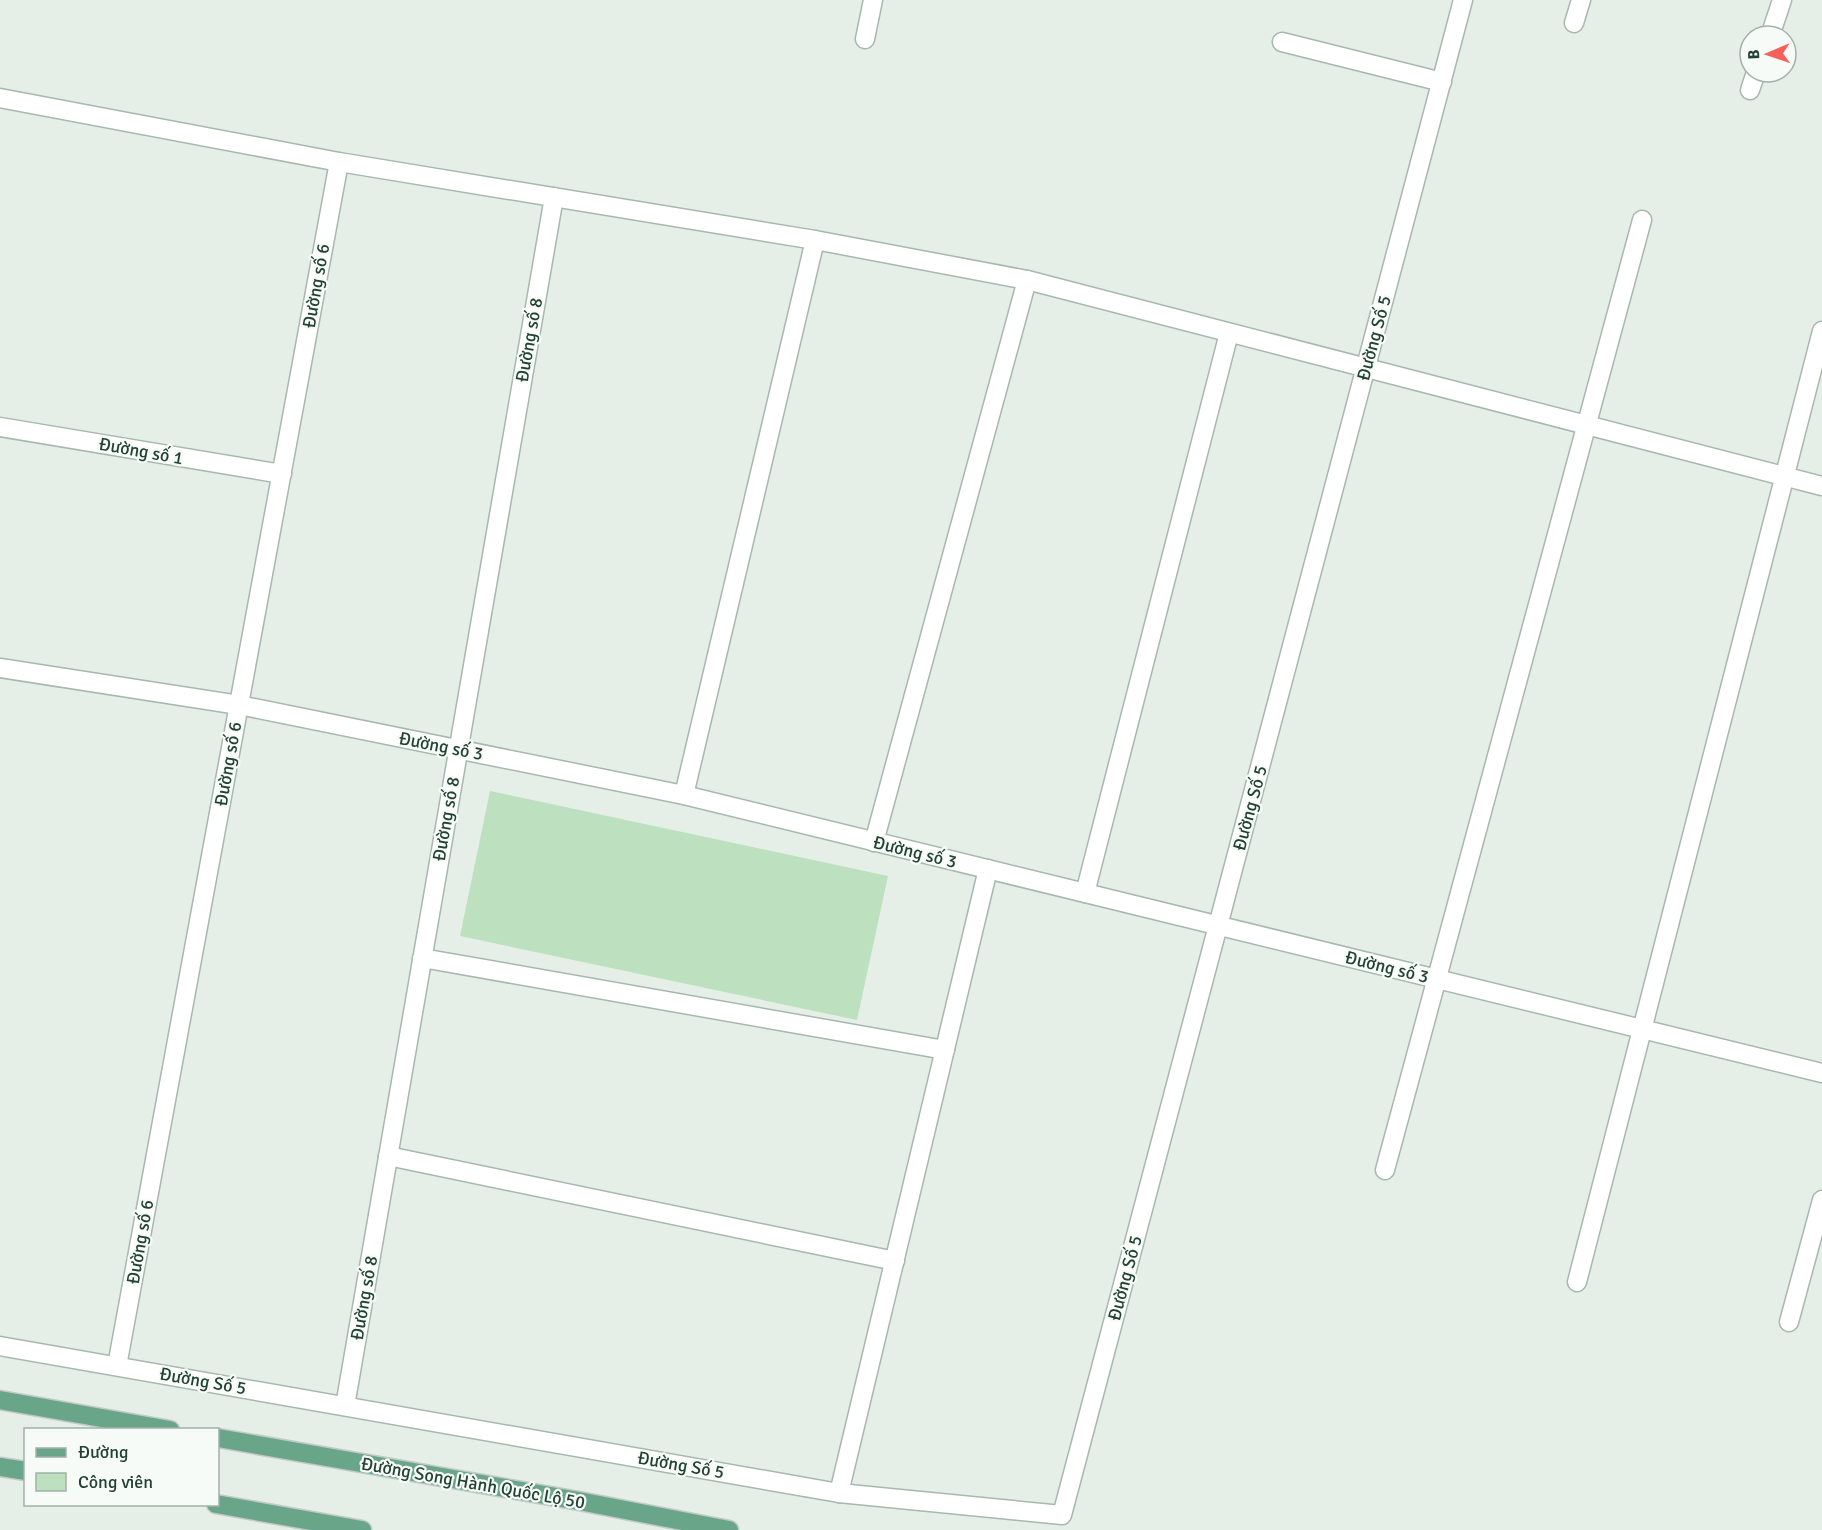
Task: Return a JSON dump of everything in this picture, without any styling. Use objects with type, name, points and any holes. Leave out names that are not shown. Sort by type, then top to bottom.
[{"type":"main road","points":[[0,1400],[159,1428]]},
{"type":"main road","name":"Đường Song Hành Quốc Lộ 50","points":[[219,1438],[590,1503],[729,1530]]},
{"type":"main road","points":[[0,1467],[24,1471]]},
{"type":"main road","points":[[219,1505],[362,1530]]},
{"type":"street","points":[[865,39],[873,0]]},
{"type":"street","name":"Đường Số 5","points":[[0,1346],[839,1493],[1062,1515],[1463,0]]},
{"type":"street","points":[[1574,23],[1581,0]]},
{"type":"street","points":[[1774,24],[1782,0]]},
{"type":"street","points":[[1282,42],[1442,82]]},
{"type":"street","points":[[1750,90],[1752,84]]},
{"type":"street","points":[[0,98],[339,162],[815,240],[1027,280],[1822,486]]},
{"type":"street","name":"Đường số 6","points":[[117,1366],[339,162]]},
{"type":"street","name":"Đường số 8","points":[[345,1406],[554,197]]},
{"type":"street","points":[[1385,1170],[1642,220]]},
{"type":"street","points":[[684,795],[815,240]]},
{"type":"street","points":[[874,842],[1027,280]]},
{"type":"street","points":[[1577,1282],[1822,331]]},
{"type":"street","points":[[1085,893],[1229,333]]},
{"type":"street","name":"Đường số 1","points":[[0,427],[282,474]]},
{"type":"street","name":"Đường số 3","points":[[0,668],[239,705],[684,795],[1822,1073]]},
{"type":"street","points":[[839,1493],[988,869]]},
{"type":"street","points":[[422,958],[945,1050]]},
{"type":"street","points":[[388,1156],[894,1261]]},
{"type":"street","points":[[1789,1322],[1822,1200]]},
{"type":"green space","points":[[490,791],[888,876],[857,1020],[460,936]]}]
